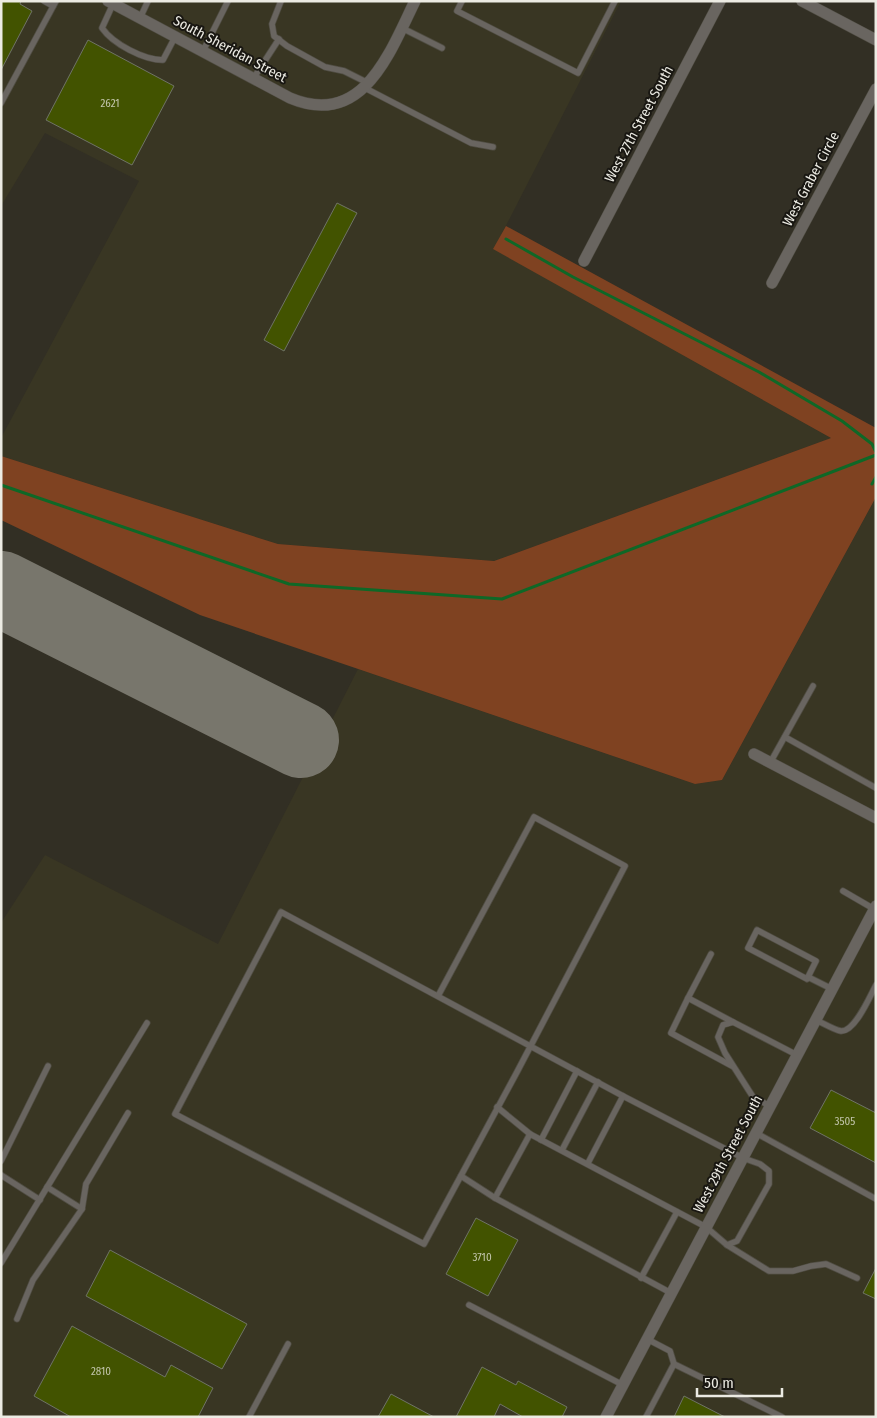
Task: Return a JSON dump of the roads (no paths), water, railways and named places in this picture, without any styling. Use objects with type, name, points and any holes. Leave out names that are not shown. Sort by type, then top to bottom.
[{"type":"street","points":[[367,86],[402,28],[415,1]]},
{"type":"street","name":"West 27th Street South","points":[[584,261],[720,1]]},
{"type":"street","points":[[802,1],[876,40]]},
{"type":"street","name":"South Sheridan Street","points":[[111,2],[202,53],[304,104],[343,102],[367,86]]},
{"type":"street","name":"West Graber Circle","points":[[772,283],[876,89]]},
{"type":"street","points":[[754,754],[876,818]]},
{"type":"street","name":"West 29th Street South","points":[[606,1417],[875,907]]},
{"type":"lane","points":[[1,103],[54,4],[44,1]]},
{"type":"lane","points":[[140,18],[148,1]]},
{"type":"lane","points":[[202,53],[228,1]]},
{"type":"lane","points":[[280,1],[272,24],[274,36],[325,67],[344,71],[367,86],[471,143],[493,147]]},
{"type":"lane","points":[[462,1],[457,11],[578,73],[615,1]]},
{"type":"lane","points":[[111,2],[102,28],[108,37],[152,60],[163,60],[174,37]]},
{"type":"lane","points":[[402,28],[442,48]]},
{"type":"lane","points":[[254,79],[279,39]]},
{"type":"lane","points":[[770,763],[813,686]]},
{"type":"lane","points":[[785,737],[876,788]]},
{"type":"lane","points":[[438,996],[534,817],[626,866],[530,1046],[461,1176],[424,1244],[175,1114],[281,912],[530,1046],[624,1096],[743,1158],[760,1164],[769,1171],[769,1184],[737,1241],[727,1245]]},
{"type":"lane","points":[[843,891],[875,907]]},
{"type":"lane","points":[[808,977],[816,960],[757,930],[748,948],[807,979],[808,977],[832,989]]},
{"type":"lane","points":[[711,954],[671,1034],[733,1066]]},
{"type":"lane","points":[[816,1020],[841,1031],[848,1030],[860,1016],[876,985]]},
{"type":"lane","points":[[688,998],[797,1055]]},
{"type":"lane","points":[[1,1263],[147,1022]]},
{"type":"lane","points":[[733,1022],[724,1025],[718,1038],[753,1097],[770,1106]]},
{"type":"lane","points":[[1,1161],[48,1066]]},
{"type":"lane","points":[[541,1140],[577,1071]]},
{"type":"lane","points":[[562,1150],[598,1082]]},
{"type":"lane","points":[[588,1163],[624,1096]]},
{"type":"lane","points":[[497,1108],[530,1134],[706,1227],[727,1245],[769,1271],[793,1271],[826,1264],[857,1278]]},
{"type":"lane","points":[[17,1318],[33,1280],[82,1209],[86,1184],[128,1113]]},
{"type":"lane","points":[[756,1133],[876,1199]]},
{"type":"lane","points":[[495,1198],[530,1134]]},
{"type":"lane","points":[[1,1175],[40,1200]]},
{"type":"lane","points":[[461,1176],[495,1198],[671,1293]]},
{"type":"lane","points":[[48,1187],[82,1209]]},
{"type":"lane","points":[[641,1278],[677,1212]]},
{"type":"lane","points":[[468,1305],[623,1385]]},
{"type":"lane","points":[[646,1417],[674,1364],[670,1351],[647,1339]]},
{"type":"lane","points":[[249,1417],[288,1344]]},
{"type":"lane","points":[[674,1364],[782,1417]]},
{"type":"waterway","points":[[506,239],[573,277],[759,372],[842,421],[872,444],[876,452]]},
{"type":"waterway","points":[[1,485],[289,584],[502,599],[876,455]]},
{"type":"waterway","points":[[872,484],[876,477]]}]
